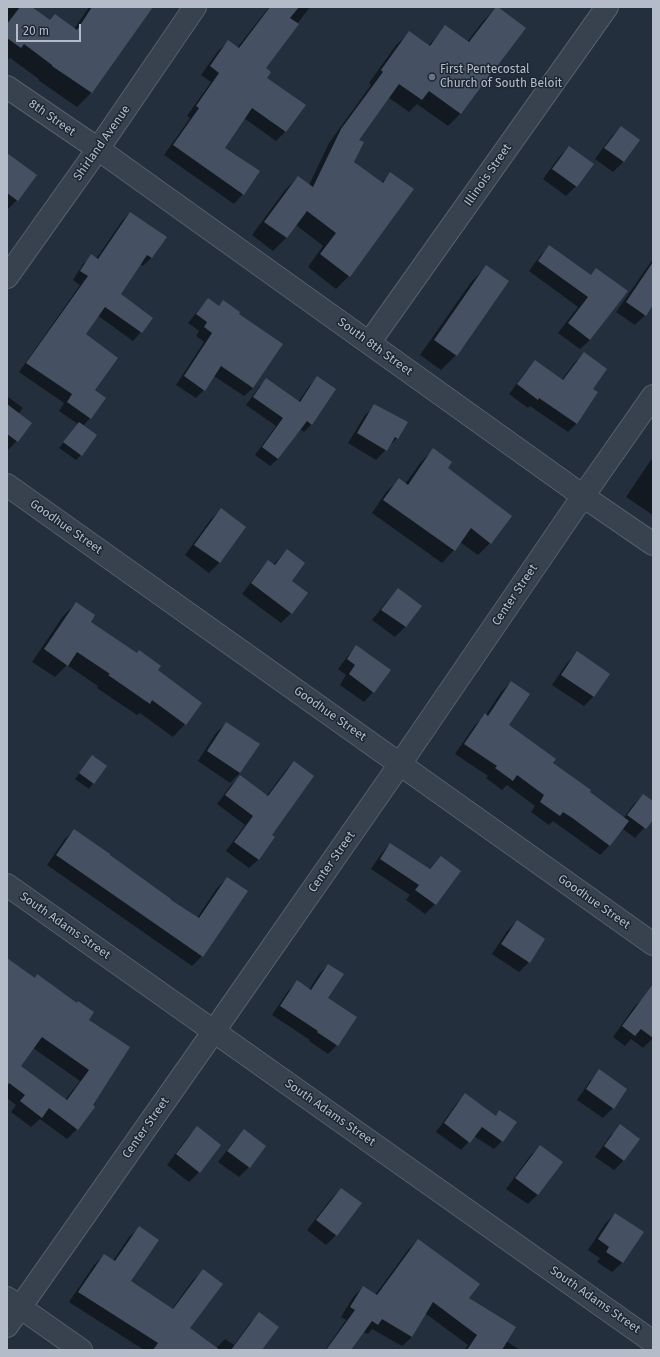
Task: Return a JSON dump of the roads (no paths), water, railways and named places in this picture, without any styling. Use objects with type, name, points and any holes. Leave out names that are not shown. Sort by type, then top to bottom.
[{"type":"street","name":"Shirland Avenue","points":[[7,277],[98,150],[195,7]]},
{"type":"street","name":"Illinois Street","points":[[369,343],[607,7]]},
{"type":"street","name":"8th Street","points":[[7,87],[98,150]]},
{"type":"street","name":"South 8th Street","points":[[98,150],[583,496],[653,544]]},
{"type":"street","name":"Center Street","points":[[7,1326],[14,1302],[214,1031],[653,396]]},
{"type":"street","name":"Goodhue Street","points":[[7,485],[653,944]]},
{"type":"street","name":"South Adams Street","points":[[7,885],[653,1342]]},
{"type":"street","points":[[14,1302],[81,1350]]},
{"type":"place","name":"First Pentecostal Church of South Beloit","points":[[432,77]]}]
